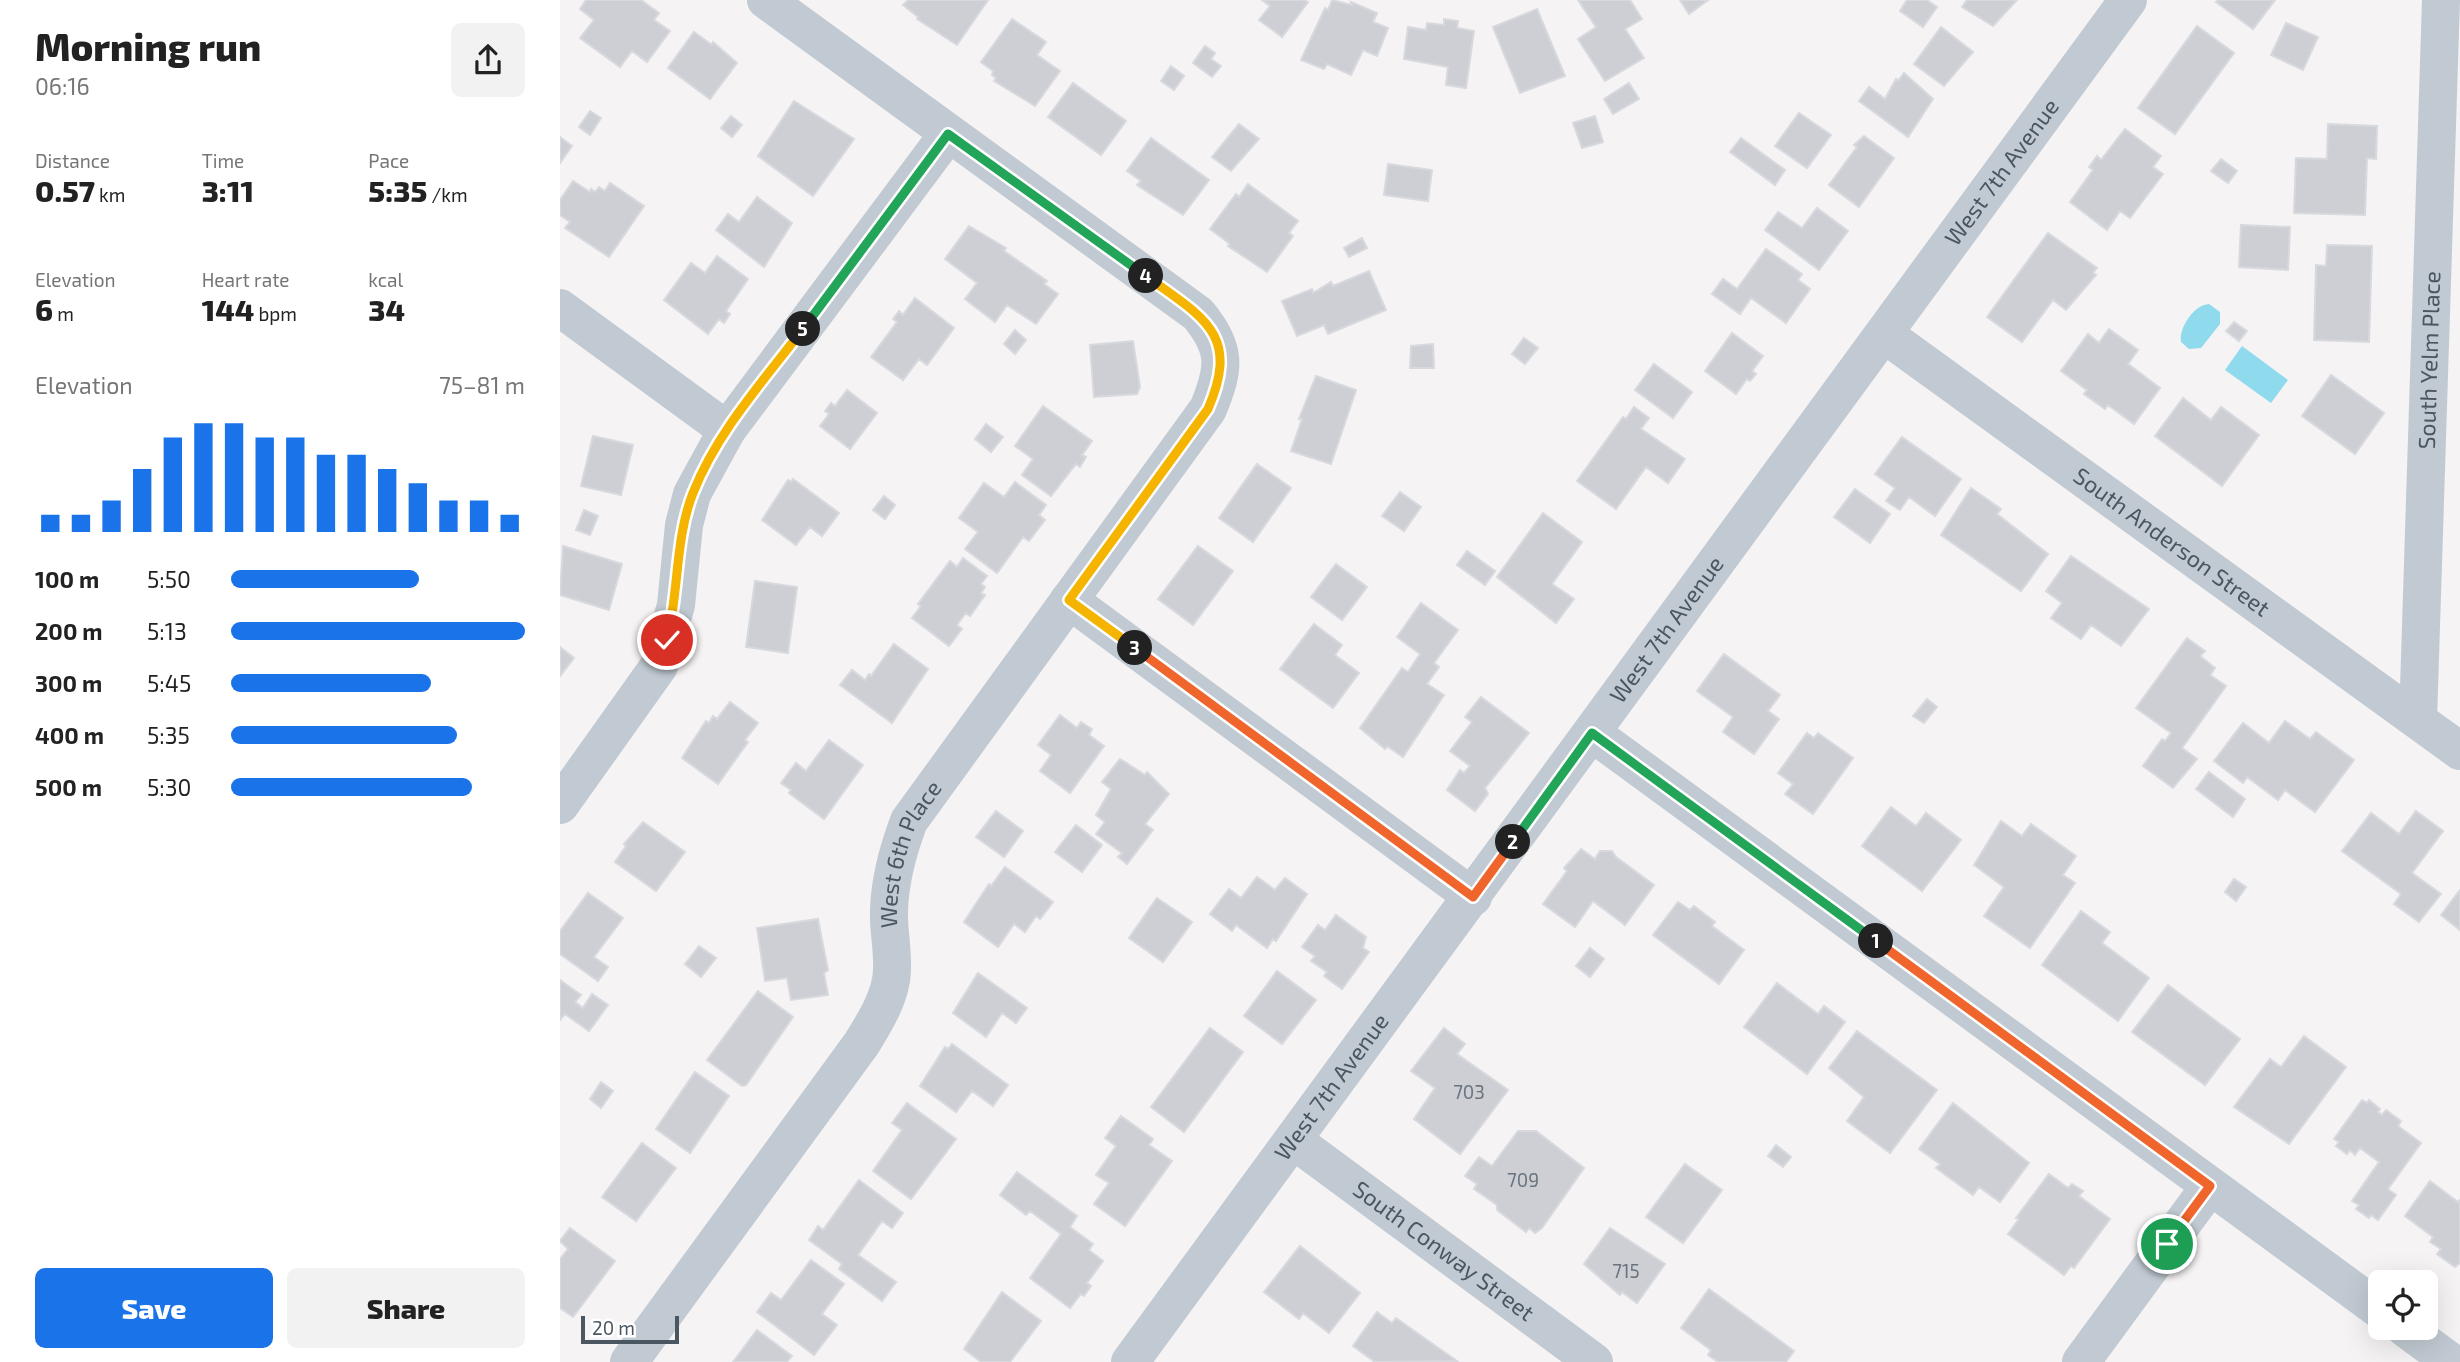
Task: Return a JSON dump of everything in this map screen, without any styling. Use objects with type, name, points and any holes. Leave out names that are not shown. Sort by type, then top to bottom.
[{"type":"street","points":[[560,805],[659,666],[676,605],[684,525],[692,494],[727,430],[948,134],[766,0]]},
{"type":"street","name":"West 7th Avenue","points":[[1130,1362],[2128,0]]},
{"type":"street","name":"South Yelm Place","points":[[2418,720],[2441,0]]},
{"type":"street","name":"West 6th Place","points":[[629,1362],[874,1023],[891,979],[889,911],[897,852],[909,821],[1208,409],[1219,384],[1222,356],[1215,334],[1198,314],[948,134]]},
{"type":"street","points":[[560,308],[727,430]]},
{"type":"street","name":"South Anderson Street","points":[[1884,334],[2460,751]]},
{"type":"street","points":[[1069,600],[1473,897]]},
{"type":"street","points":[[1592,733],[2368,1301]]},
{"type":"street","name":"South Conway Street","points":[[1293,1140],[1594,1362]]},
{"type":"street","points":[[2081,1362],[2210,1186]]},
{"type":"street","points":[[2421,1340],[2451,1362]]},
{"type":"water","points":[[2209,304],[2220,312],[2220,324],[2201,348],[2189,349],[2181,342],[2182,330],[2198,308]]},
{"type":"water","points":[[2242,346],[2288,380],[2271,403],[2225,370]]},
{"type":"building","points":[[586,0],[641,0],[659,13],[654,20],[670,31],[647,62],[632,51],[620,67],[580,38],[594,20],[580,9]]},
{"type":"building","points":[[908,0],[988,0],[957,45],[917,19],[918,17],[903,5]]},
{"type":"building","points":[[1262,0],[1308,2],[1282,37],[1259,20],[1270,6]]},
{"type":"building","points":[[1332,0],[1352,5],[1351,2],[1377,13],[1373,22],[1388,28],[1377,56],[1363,50],[1351,75],[1327,64],[1324,69],[1301,60],[1325,8],[1328,10]]},
{"type":"building","points":[[1578,0],[1630,0],[1642,19],[1625,29],[1644,58],[1605,81],[1578,39],[1596,27]]},
{"type":"building","points":[[1680,0],[1708,0],[1689,14]]},
{"type":"building","points":[[1907,0],[1927,0],[1937,7],[1923,27],[1900,11]]},
{"type":"building","points":[[1967,0],[2017,0],[1993,26],[1962,7]]},
{"type":"building","points":[[2275,0],[2253,29],[2216,2]]},
{"type":"building","points":[[1537,9],[1565,76],[1520,93],[1493,27]]},
{"type":"building","points":[[1012,19],[1046,42],[1037,55],[1060,71],[1035,106],[994,81],[996,78],[992,75],[993,71],[981,62]]},
{"type":"building","points":[[1444,19],[1458,21],[1457,28],[1474,31],[1466,88],[1446,85],[1448,67],[1404,59],[1408,27],[1426,30],[1427,23],[1444,25]]},
{"type":"building","points":[[2286,23],[2318,37],[2303,70],[2271,55]]},
{"type":"building","points":[[2197,26],[2234,53],[2175,134],[2138,108]]},
{"type":"building","points":[[1941,27],[1973,52],[1944,86],[1914,64]]},
{"type":"building","points":[[694,32],[712,45],[713,42],[737,63],[710,99],[668,68]]},
{"type":"building","points":[[1205,46],[1215,53],[1211,59],[1221,66],[1212,77],[1193,63]]},
{"type":"building","points":[[1171,66],[1184,76],[1174,90],[1161,81]]},
{"type":"building","points":[[1904,73],[1933,99],[1908,137],[1859,101],[1869,87],[1885,99],[1896,79],[1898,81]]},
{"type":"building","points":[[1073,83],[1126,121],[1101,155],[1048,117]]},
{"type":"building","points":[[1629,83],[1639,99],[1613,114],[1604,99]]},
{"type":"building","points":[[794,101],[854,139],[813,196],[758,156]]},
{"type":"building","points":[[590,111],[601,118],[590,135],[579,127]]},
{"type":"building","points":[[1799,113],[1831,135],[1807,168],[1775,146]]},
{"type":"building","points":[[731,116],[742,125],[732,137],[721,128]]},
{"type":"building","points":[[1595,116],[1603,142],[1582,148],[1573,123]]},
{"type":"building","points":[[1239,124],[1259,139],[1231,171],[1212,157]]},
{"type":"building","points":[[2328,124],[2377,126],[2376,159],[2367,158],[2365,215],[2294,213],[2296,158],[2327,159]]},
{"type":"building","points":[[2125,129],[2161,156],[2153,167],[2163,174],[2130,218],[2120,211],[2107,230],[2070,202],[2093,170],[2089,167],[2097,156],[2101,160]]},
{"type":"building","points":[[1864,136],[1894,158],[1859,207],[1829,185],[1857,147],[1854,145]]},
{"type":"building","points":[[560,137],[572,146],[560,163]]},
{"type":"building","points":[[1151,138],[1209,180],[1183,215],[1137,185],[1141,181],[1127,171]]},
{"type":"building","points":[[1741,138],[1785,170],[1775,185],[1730,152]]},
{"type":"building","points":[[2221,159],[2237,171],[2228,183],[2211,171]]},
{"type":"building","points":[[1388,164],[1432,170],[1428,201],[1384,195]]},
{"type":"building","points":[[573,181],[590,192],[591,189],[595,192],[599,187],[605,191],[610,183],[644,206],[609,257],[565,228],[570,222],[560,215],[560,200]]},
{"type":"building","points":[[1248,184],[1298,221],[1289,233],[1293,236],[1267,272],[1228,246],[1230,244],[1210,229],[1236,194],[1239,197]]},
{"type":"building","points":[[757,197],[792,223],[764,267],[716,230],[728,214],[739,222]]},
{"type":"building","points":[[1817,208],[1848,231],[1819,270],[1765,230],[1778,212],[1802,228]]},
{"type":"building","points":[[2241,225],[2290,227],[2288,270],[2239,267]]},
{"type":"building","points":[[969,226],[1006,248],[1004,251],[1047,281],[1044,284],[1058,294],[1036,324],[1007,305],[995,322],[965,299],[977,283],[945,259]]},
{"type":"building","points":[[2048,233],[2097,268],[2093,273],[2096,275],[2066,310],[2053,300],[2022,342],[1987,317]]},
{"type":"building","points":[[1362,238],[1367,248],[1349,257],[1344,248]]},
{"type":"building","points":[[2327,245],[2372,246],[2369,342],[2314,340],[2316,265],[2326,266]]},
{"type":"building","points":[[1766,249],[1802,274],[1798,280],[1810,289],[1786,323],[1751,298],[1740,314],[1712,294],[1723,279],[1737,289]]},
{"type":"building","points":[[717,256],[748,279],[726,311],[730,314],[724,323],[719,319],[708,334],[664,300],[691,263],[705,273]]},
{"type":"building","points":[[1369,271],[1386,310],[1328,334],[1324,325],[1297,336],[1282,301],[1312,289],[1313,293],[1331,282],[1333,286]]},
{"type":"building","points":[[915,298],[954,328],[927,365],[919,359],[903,380],[871,357],[897,322],[893,319],[899,311],[903,315]]},
{"type":"building","points":[[2234,322],[2247,331],[2239,341],[2226,331]]},
{"type":"building","points":[[2109,329],[2138,350],[2128,364],[2160,388],[2134,424],[2108,405],[2105,409],[2084,394],[2087,390],[2061,371],[2088,334],[2099,343]]},
{"type":"building","points":[[1015,330],[1026,340],[1015,354],[1004,344]]},
{"type":"building","points":[[1732,333],[1763,356],[1752,371],[1756,374],[1750,381],[1747,379],[1736,394],[1705,371]]},
{"type":"building","points":[[1524,338],[1538,348],[1525,364],[1512,354]]},
{"type":"building","points":[[1133,341],[1140,387],[1137,394],[1094,397],[1090,345]]},
{"type":"building","points":[[1433,344],[1434,368],[1410,368],[1411,346]]},
{"type":"building","points":[[1654,364],[1692,392],[1673,418],[1635,390]]},
{"type":"building","points":[[2331,375],[2384,413],[2355,454],[2302,416]]},
{"type":"building","points":[[1316,376],[1356,390],[1331,464],[1291,451],[1302,419],[1299,419]]},
{"type":"building","points":[[847,390],[877,413],[850,449],[820,426],[829,414],[825,411],[831,403],[835,406]]},
{"type":"building","points":[[2183,398],[2211,420],[2221,407],[2259,435],[2222,486],[2155,436]]},
{"type":"building","points":[[1043,406],[1092,441],[1082,455],[1086,457],[1080,467],[1076,464],[1051,496],[1022,475],[1033,459],[1015,446]]},
{"type":"building","points":[[1634,407],[1649,418],[1641,429],[1685,459],[1668,483],[1646,467],[1616,509],[1577,481],[1623,417],[1626,419]]},
{"type":"building","points":[[986,424],[1003,437],[991,452],[975,439]]},
{"type":"building","points":[[593,436],[633,445],[621,495],[581,486]]},
{"type":"building","points":[[1902,437],[1961,479],[1935,516],[1909,497],[1900,510],[1886,501],[1895,488],[1875,474]]},
{"type":"building","points":[[1257,464],[1291,488],[1253,542],[1219,518]]},
{"type":"building","points":[[793,479],[839,513],[822,536],[810,527],[796,545],[762,520],[788,480],[791,482]]},
{"type":"building","points":[[1015,482],[1046,505],[1039,515],[1045,520],[1029,541],[1023,537],[997,573],[965,549],[978,532],[959,518],[984,483],[1004,497]]},
{"type":"building","points":[[1971,488],[2001,509],[1997,514],[2048,554],[2021,591],[1941,535]]},
{"type":"building","points":[[1855,489],[1890,514],[1870,543],[1834,517]]},
{"type":"building","points":[[1400,492],[1421,507],[1404,531],[1382,516]]},
{"type":"building","points":[[884,496],[895,505],[885,519],[873,510]]},
{"type":"building","points":[[584,510],[598,516],[590,535],[576,530]]},
{"type":"building","points":[[1543,513],[1582,542],[1552,584],[1574,599],[1556,623],[1497,577]]},
{"type":"building","points":[[563,546],[622,564],[609,610],[560,595]]},
{"type":"building","points":[[1198,546],[1233,571],[1193,625],[1158,599]]},
{"type":"building","points":[[1467,551],[1495,571],[1485,585],[1457,565]]},
{"type":"building","points":[[2071,556],[2149,609],[2121,646],[2091,625],[2081,639],[2051,618],[2062,603],[2046,591]]},
{"type":"building","points":[[963,558],[987,576],[981,584],[985,587],[981,593],[985,595],[970,616],[966,613],[957,625],[962,629],[949,646],[912,618],[921,606],[918,604],[950,561],[957,567]]},
{"type":"building","points":[[1336,564],[1367,587],[1342,620],[1311,597]]},
{"type":"building","points":[[755,581],[797,587],[788,653],[746,647]]},
{"type":"building","points":[[1421,603],[1458,630],[1434,663],[1439,667],[1427,684],[1444,695],[1403,757],[1387,746],[1385,749],[1360,728],[1402,668],[1408,672],[1420,654],[1397,637]]},
{"type":"building","points":[[1314,624],[1342,645],[1335,655],[1359,673],[1333,708],[1280,669]]},
{"type":"building","points":[[2187,638],[2205,651],[2200,656],[2215,668],[2210,675],[2226,686],[2182,748],[2197,759],[2173,788],[2143,766],[2162,739],[2165,741],[2171,733],[2136,708]]},
{"type":"building","points":[[894,644],[928,669],[892,723],[840,685],[852,670],[865,680],[869,674],[871,676]]},
{"type":"building","points":[[560,647],[574,658],[560,676]]},
{"type":"building","points":[[1724,654],[1780,695],[1768,711],[1779,719],[1754,754],[1723,732],[1733,717],[1697,691]]},
{"type":"building","points":[[1481,697],[1529,733],[1485,788],[1488,794],[1475,811],[1447,790],[1460,770],[1464,773],[1470,766],[1450,751],[1472,722],[1465,717]]},
{"type":"building","points":[[1927,699],[1937,707],[1924,723],[1913,716]]},
{"type":"building","points":[[730,702],[758,723],[718,784],[682,758],[706,721],[709,723],[713,716],[717,719]]},
{"type":"building","points":[[1060,715],[1077,728],[1081,722],[1092,729],[1089,735],[1104,746],[1070,793],[1040,771],[1051,755],[1038,745]]},
{"type":"building","points":[[2285,721],[2310,739],[2316,732],[2354,760],[2315,812],[2285,790],[2278,800],[2247,777],[2243,783],[2214,761],[2243,723],[2269,743]]},
{"type":"building","points":[[1807,733],[1814,738],[1818,733],[1853,758],[1813,814],[1785,794],[1793,784],[1778,773]]},
{"type":"building","points":[[829,740],[863,765],[824,819],[789,793],[791,790],[781,783],[796,763],[806,771]]},
{"type":"building","points":[[1120,759],[1145,775],[1147,772],[1169,794],[1145,824],[1153,830],[1127,864],[1118,857],[1122,853],[1096,834],[1105,822],[1096,815],[1111,789],[1102,782]]},
{"type":"building","points":[[2209,772],[2245,799],[2233,817],[2196,789]]},
{"type":"building","points":[[1891,807],[1916,826],[1926,813],[1961,840],[1922,891],[1862,846]]},
{"type":"building","points":[[996,811],[1023,831],[1004,857],[976,837]]},
{"type":"building","points":[[2416,811],[2443,831],[2412,873],[2441,894],[2419,922],[2394,904],[2401,894],[2342,851],[2371,813],[2399,834]]},
{"type":"building","points":[[2001,821],[2022,836],[2031,824],[2076,856],[2063,875],[2075,883],[2030,948],[1984,916],[2004,887],[1974,865]]},
{"type":"building","points":[[643,822],[685,852],[656,891],[615,862],[626,846],[624,844]]},
{"type":"building","points":[[1076,825],[1102,845],[1082,872],[1055,852]]},
{"type":"building","points":[[1581,849],[1595,859],[1600,851],[1612,851],[1616,857],[1654,885],[1625,925],[1593,901],[1575,927],[1543,904],[1567,871],[1564,868]]},
{"type":"building","points":[[1005,867],[1053,902],[1040,919],[1036,916],[1025,932],[1014,924],[998,947],[964,922],[989,884],[991,886]]},
{"type":"building","points":[[1257,877],[1275,890],[1285,878],[1307,894],[1276,941],[1273,939],[1267,948],[1236,925],[1232,931],[1210,914],[1229,889],[1241,898]]},
{"type":"building","points":[[2234,879],[2246,887],[2236,901],[2225,892]]},
{"type":"building","points":[[2460,890],[2460,930],[2441,915]]},
{"type":"building","points":[[588,893],[623,918],[594,957],[608,967],[598,981],[560,954],[560,931]]},
{"type":"building","points":[[1157,898],[1192,922],[1163,962],[1129,938]]},
{"type":"building","points":[[1678,902],[1690,910],[1694,906],[1715,922],[1712,926],[1744,950],[1719,984],[1653,935]]},
{"type":"building","points":[[2081,911],[2110,932],[2102,943],[2149,978],[2118,1021],[2042,965]]},
{"type":"building","points":[[1336,915],[1366,937],[1363,948],[1369,952],[1342,989],[1324,976],[1327,972],[1311,961],[1315,956],[1302,947],[1318,925],[1325,930]]},
{"type":"building","points":[[818,919],[828,970],[824,973],[828,995],[791,1000],[787,978],[765,981],[757,928]]},
{"type":"building","points":[[699,946],[716,958],[701,977],[685,964]]},
{"type":"building","points":[[1590,948],[1604,959],[1590,977],[1576,966]]},
{"type":"building","points":[[1277,971],[1316,1000],[1282,1044],[1244,1016]]},
{"type":"building","points":[[978,973],[1027,1008],[1016,1023],[1002,1013],[986,1037],[953,1013]]},
{"type":"building","points":[[560,980],[581,995],[575,1002],[583,1008],[592,994],[608,1005],[589,1031],[565,1014],[560,1020]]},
{"type":"building","points":[[1777,983],[1818,1014],[1824,1006],[1845,1022],[1807,1074],[1744,1027]]},
{"type":"building","points":[[2168,985],[2240,1039],[2205,1085],[2132,1032]]},
{"type":"building","points":[[758,991],[793,1017],[746,1085],[742,1086],[707,1060]]},
{"type":"building","points":[[1210,1028],[1243,1052],[1184,1132],[1151,1107]]},
{"type":"building","points":[[1444,1028],[1465,1044],[1457,1054],[1508,1090],[1460,1154],[1414,1119],[1435,1088],[1411,1071]]},
{"type":"building","points":[[1857,1031],[1937,1090],[1890,1153],[1847,1121],[1864,1097],[1829,1068]]},
{"type":"building","points":[[2304,1036],[2346,1067],[2289,1144],[2234,1107],[2270,1059],[2281,1067]]},
{"type":"building","points":[[952,1044],[1008,1085],[993,1106],[972,1091],[956,1112],[920,1086],[945,1047],[948,1049]]},
{"type":"building","points":[[695,1072],[729,1096],[690,1153],[656,1129]]},
{"type":"building","points":[[601,1082],[613,1091],[601,1108],[590,1099]]},
{"type":"building","points":[[2362,1100],[2367,1103],[2369,1100],[2380,1109],[2378,1112],[2382,1115],[2386,1110],[2401,1121],[2398,1126],[2421,1143],[2388,1189],[2396,1195],[2378,1220],[2371,1215],[2369,1218],[2356,1209],[2359,1205],[2352,1201],[2379,1162],[2360,1148],[2355,1155],[2350,1150],[2347,1154],[2336,1146],[2339,1142],[2334,1139]]},
{"type":"building","points":[[907,1103],[956,1139],[911,1199],[873,1171],[902,1130],[892,1123]]},
{"type":"building","points":[[1953,1103],[2029,1163],[2000,1202],[1979,1187],[1973,1195],[1936,1168],[1940,1164],[1919,1149]]},
{"type":"building","points":[[1121,1116],[1153,1139],[1149,1145],[1172,1161],[1125,1226],[1094,1204],[1109,1183],[1096,1175],[1116,1146],[1105,1138]]},
{"type":"building","points":[[1518,1131],[1536,1131],[1584,1168],[1542,1228],[1535,1233],[1529,1228],[1526,1232],[1497,1210],[1497,1205],[1474,1189],[1477,1184],[1465,1176],[1479,1157],[1492,1166]]},
{"type":"building","points":[[642,1143],[676,1168],[636,1221],[602,1197]]},
{"type":"building","points":[[1776,1145],[1791,1157],[1783,1167],[1768,1156]]},
{"type":"building","points":[[1685,1164],[1722,1190],[1683,1243],[1646,1217]]},
{"type":"building","points":[[1017,1172],[1077,1216],[1070,1227],[1093,1244],[1089,1250],[1103,1261],[1087,1283],[1091,1286],[1084,1296],[1081,1294],[1070,1308],[1030,1278],[1061,1234],[1030,1211],[1026,1215],[1000,1195]]},
{"type":"building","points":[[2049,1174],[2068,1188],[2072,1184],[2083,1191],[2079,1196],[2110,1219],[2074,1268],[2071,1266],[2064,1275],[2008,1234],[2019,1219],[2016,1218]]},
{"type":"building","points":[[859,1180],[903,1213],[892,1228],[882,1221],[858,1255],[896,1282],[882,1301],[839,1269],[842,1264],[809,1240],[818,1226],[823,1230]]},
{"type":"building","points":[[2430,1181],[2458,1202],[2460,1200],[2460,1263],[2455,1267],[2437,1254],[2441,1249],[2430,1242],[2433,1237],[2405,1216]]},
{"type":"building","points":[[570,1228],[615,1261],[573,1317],[560,1308],[560,1259],[568,1249],[560,1241]]},
{"type":"building","points":[[1610,1228],[1665,1264],[1637,1303],[1622,1292],[1620,1295],[1584,1264]]},
{"type":"building","points":[[1300,1246],[1360,1293],[1329,1333],[1303,1313],[1299,1319],[1264,1292]]},
{"type":"building","points":[[811,1260],[844,1284],[822,1314],[837,1325],[814,1355],[757,1312],[771,1293],[781,1300]]},
{"type":"building","points":[[1709,1289],[1794,1351],[1786,1362],[1718,1362],[1708,1355],[1711,1350],[1681,1328]]},
{"type":"building","points":[[1002,1292],[1041,1321],[1010,1362],[981,1362],[964,1349]]},
{"type":"building","points":[[1377,1312],[1392,1323],[1396,1318],[1457,1361],[1375,1362],[1353,1346]]},
{"type":"building","points":[[757,1330],[792,1356],[787,1362],[733,1362]]},
{"type":"route","points":[[667,640],[676,605],[684,525],[692,494],[706,464],[727,430],[948,134],[1198,314],[1215,334],[1222,356],[1219,384],[1208,409],[1069,600],[1473,897],[1592,733],[2210,1186],[2167,1244]]}]
